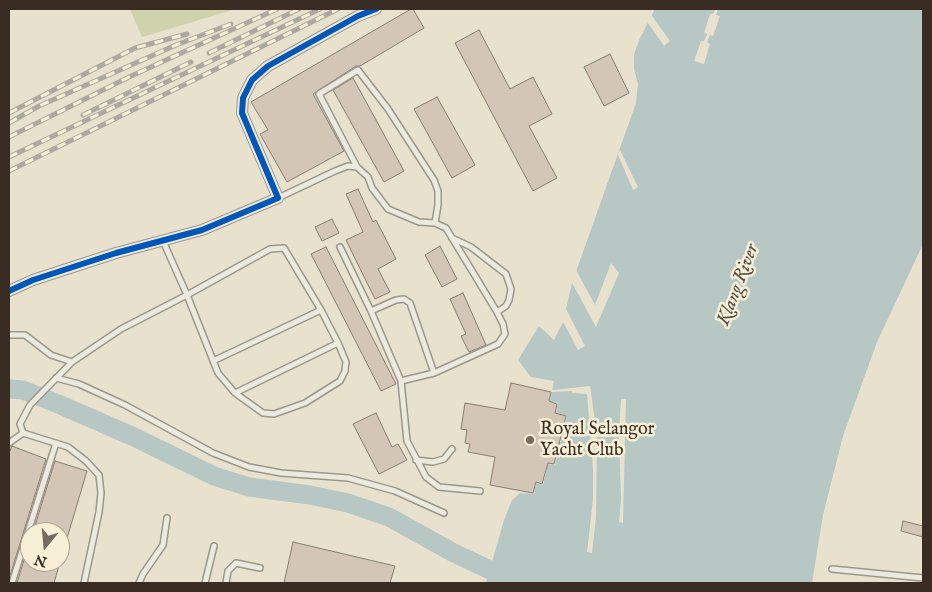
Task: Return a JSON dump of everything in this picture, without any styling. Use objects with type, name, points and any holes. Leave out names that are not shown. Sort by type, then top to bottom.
[{"type":"street","points":[[9,291],[33,280],[116,253],[202,230],[278,198],[242,113],[243,98],[252,80],[268,66],[285,56],[358,16],[376,9]]},
{"type":"lane","points":[[401,381],[434,373],[498,344],[505,334],[503,324],[446,228],[435,223],[419,222],[388,209],[372,188],[368,177],[357,167],[319,94],[358,70],[388,109],[434,180],[438,190],[435,223]]},
{"type":"lane","points":[[278,198],[335,171],[348,166],[357,167]]},
{"type":"lane","points":[[452,238],[471,247],[506,274],[511,289],[509,300],[506,306],[497,312]]},
{"type":"lane","points":[[23,433],[20,424],[30,405],[72,362],[121,329],[187,295],[270,249],[284,248],[321,310],[346,362],[345,371],[340,381],[305,403],[274,414],[263,414],[235,393],[218,373],[187,295],[163,241]]},
{"type":"lane","points":[[340,247],[371,311],[401,381],[407,441],[416,460],[426,477],[439,487],[480,491]]},
{"type":"lane","points":[[371,311],[396,300],[404,299],[410,303],[434,373]]},
{"type":"lane","points":[[213,361],[321,310]]},
{"type":"lane","points":[[9,335],[25,335],[51,355],[72,362]]},
{"type":"lane","points":[[235,393],[338,344]]},
{"type":"lane","points":[[56,378],[79,384],[125,405],[213,453],[249,467],[281,473],[348,478],[395,491],[444,513]]},
{"type":"lane","points":[[9,442],[23,433],[68,447],[86,461],[99,475],[101,493],[99,512],[84,583]]},
{"type":"lane","points":[[12,583],[56,443]]},
{"type":"lane","points":[[416,460],[433,462],[444,458],[452,449]]},
{"type":"lane","points":[[139,583],[163,545],[167,518]]},
{"type":"lane","points":[[205,583],[214,546]]},
{"type":"lane","points":[[226,583],[228,571],[236,563],[260,568]]},
{"type":"lane","points":[[832,569],[923,578]]},
{"type":"green space","points":[[130,9],[236,9],[142,37]]},
{"type":"water","name":"Klang River","points":[[655,9],[923,9],[923,244],[877,342],[843,436],[823,515],[812,583],[486,583],[504,520],[512,500],[520,493],[534,494],[536,483],[543,485],[548,464],[555,465],[567,416],[556,413],[558,403],[550,401],[554,381],[531,377],[518,360],[539,326],[554,340],[563,322],[572,283],[636,103],[638,84],[634,69],[634,54]]},
{"type":"pier","points":[[715,9],[718,9],[716,15],[720,16],[713,36],[710,35],[707,42],[710,44],[704,64],[694,61],[701,41],[704,41],[707,34],[704,33],[710,14],[713,14]]},
{"type":"pier","points":[[650,13],[670,41],[664,46],[646,20]]},
{"type":"pier","points":[[620,150],[638,187],[633,190],[618,155]]},
{"type":"pier","points":[[611,263],[619,273],[596,327],[571,281],[575,268],[595,305]]},
{"type":"pier","points":[[564,305],[585,346],[578,350],[561,318]]},
{"type":"pier","points":[[590,386],[597,435],[619,435],[621,399],[626,399],[623,523],[619,522],[621,499],[619,437],[597,437],[596,517],[592,553],[587,552],[593,499],[593,469],[587,394],[572,393],[572,391],[552,392],[552,390]]},
{"type":"building","points":[[413,9],[424,28],[360,66],[356,66],[313,94],[344,151],[287,182],[260,134],[268,130],[251,102]]},
{"type":"building","points":[[479,30],[510,89],[533,77],[552,114],[529,126],[557,178],[533,191],[455,43]]},
{"type":"building","points":[[610,54],[629,93],[604,106],[584,67]]},
{"type":"building","points":[[353,78],[404,171],[384,182],[333,90]]},
{"type":"building","points":[[437,97],[475,165],[452,178],[414,109]]},
{"type":"building","points":[[358,189],[373,222],[376,220],[396,259],[378,269],[390,292],[375,299],[346,240],[363,232],[346,194]]},
{"type":"building","points":[[332,219],[339,233],[322,241],[315,227]]},
{"type":"building","points":[[440,246],[457,279],[442,287],[425,255]]},
{"type":"building","points":[[326,247],[396,384],[381,391],[311,254]]},
{"type":"building","points":[[463,293],[486,345],[469,352],[461,336],[466,334],[450,299]]},
{"type":"building","name":"Royal Selangor Yacht Club","points":[[511,383],[551,392],[549,401],[557,404],[555,413],[566,416],[554,464],[548,463],[542,484],[536,482],[533,493],[490,485],[495,457],[468,452],[470,444],[465,443],[467,430],[461,429],[465,403],[505,410]]},
{"type":"building","points":[[376,413],[392,447],[398,444],[407,460],[379,474],[353,424]]},
{"type":"building","points":[[12,446],[46,459],[27,522],[20,522],[20,543],[9,579],[9,453]]},
{"type":"building","points":[[55,461],[87,471],[70,528],[70,522],[36,522]]},
{"type":"building","points":[[903,521],[923,526],[923,537],[901,531]]},
{"type":"building","points":[[293,542],[395,566],[390,583],[284,583]]},
{"type":"building","points":[[20,572],[57,572],[54,583],[17,583]]},
{"type":"waterway","points":[[9,389],[23,390],[63,406],[134,437],[214,476],[249,487],[310,495],[348,503],[389,517],[452,552],[509,579],[523,583]]},
{"type":"railway","points":[[9,137],[127,78],[277,9]]},
{"type":"railway","points":[[209,53],[299,9]]},
{"type":"railway","points":[[9,157],[320,9]]},
{"type":"railway","points":[[9,171],[338,9]]},
{"type":"railway","points":[[9,123],[39,106],[176,45],[231,24]]},
{"type":"railway","points":[[9,113],[135,48],[187,34]]},
{"type":"railway","points":[[83,115],[191,62]]},
{"type":"cycle path","points":[[9,291],[33,280],[116,253],[202,230],[278,198],[242,113],[243,98],[252,80],[268,66],[358,16],[376,9]]},
{"type":"place","name":"Royal Selangor Yacht Club","points":[[530,440]]}]
